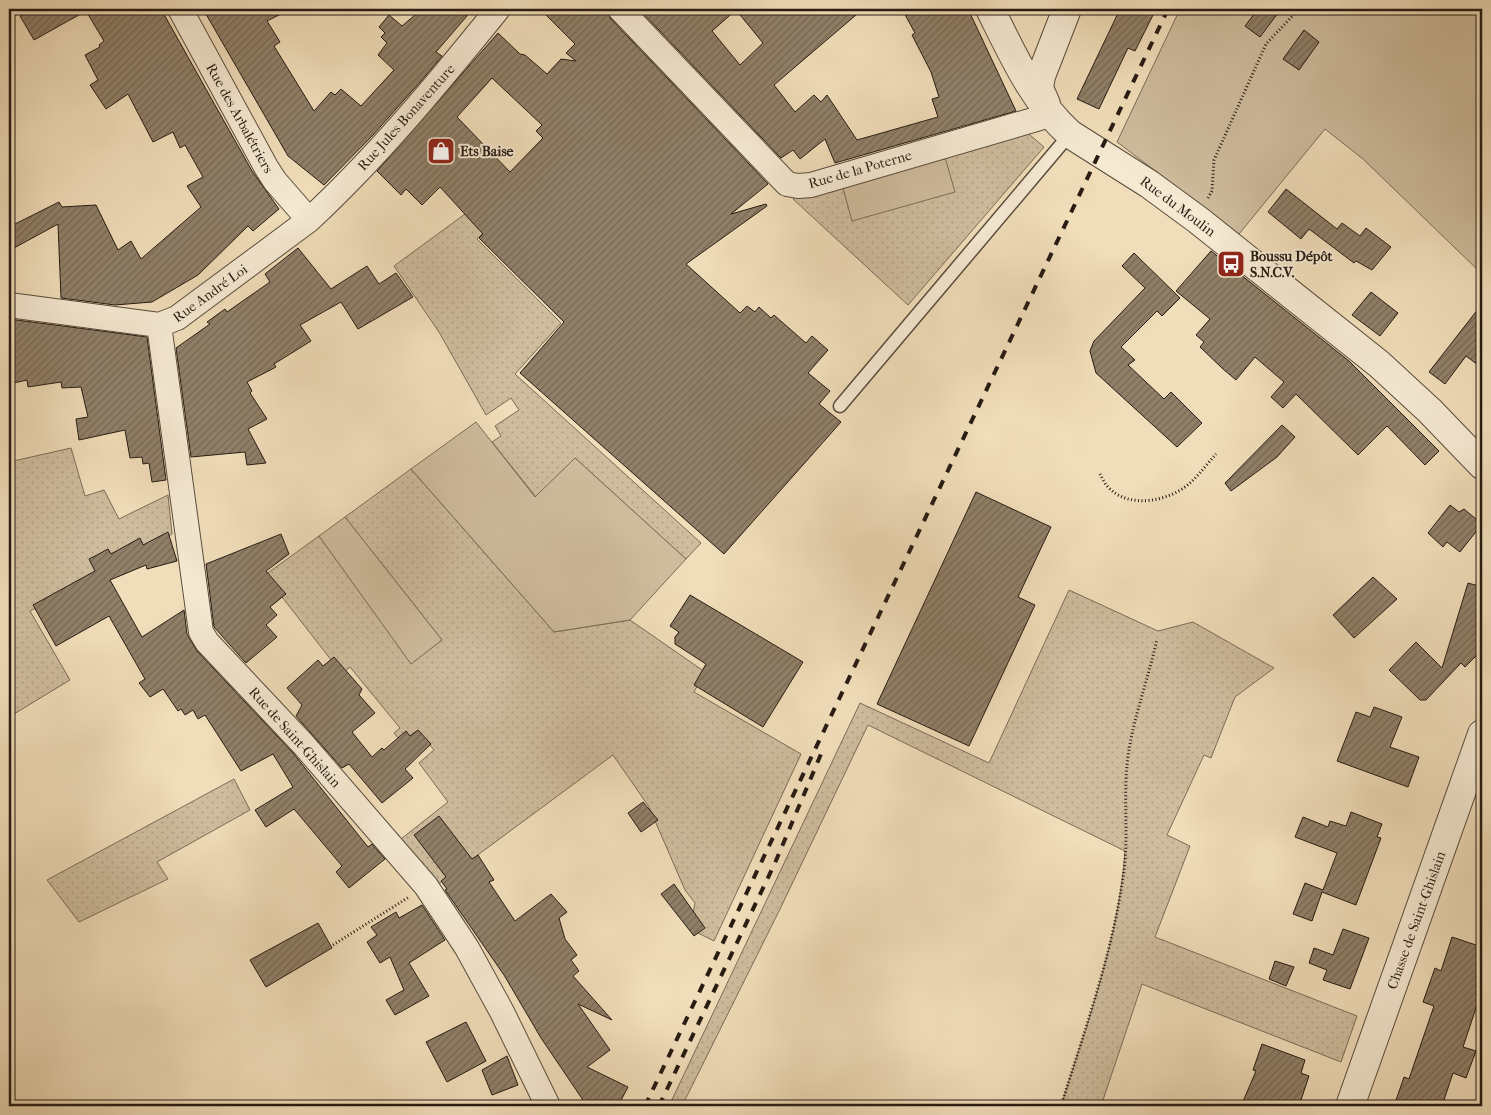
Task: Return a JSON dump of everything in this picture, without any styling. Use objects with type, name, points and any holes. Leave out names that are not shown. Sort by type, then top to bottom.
[{"type":"street","name":"Rue des Arbalétriers","points":[[180,9],[271,174],[309,220]]},
{"type":"street","name":"Rue Jules Bonaventure","points":[[309,220],[427,96],[498,9]]},
{"type":"street","name":"Rue de la Poterne","points":[[620,9],[787,184],[798,186],[811,184],[1050,115]]},
{"type":"street","name":"Rue du Moulin","points":[[990,9],[1020,67],[1050,115],[1070,134],[1149,184],[1198,220],[1379,364],[1430,411],[1482,465]]},
{"type":"street","points":[[1050,115],[1039,88],[1041,76],[1067,9]]},
{"type":"street","name":"Rue André Loi","points":[[9,305],[159,325],[178,318],[309,220]]},
{"type":"street","name":"Rue de Saint-Ghislain","points":[[159,325],[201,632],[207,642],[302,744],[426,886],[466,948],[502,1012],[548,1106]]},
{"type":"street","name":"Chasse de Saint-Ghislain","points":[[1350,1106],[1482,738]]},
{"type":"lane","points":[[840,406],[1070,134]]},
{"type":"path","points":[[1198,220],[1212,191],[1214,160],[1266,44],[1299,9]]},
{"type":"path","points":[[1100,474],[1108,488],[1120,494],[1135,500],[1157,500],[1173,494],[1190,483],[1216,454]]},
{"type":"path","points":[[1061,1106],[1107,957],[1116,915],[1125,851],[1125,789],[1129,748],[1157,639]]},
{"type":"path","points":[[333,945],[426,886]]},
{"type":"shaded area","points":[[1180,9],[1482,9],[1482,274],[1363,159],[1325,129],[1239,234],[1117,142]]},
{"type":"shaded area","points":[[1023,129],[1044,147],[908,305],[793,199],[800,194],[841,181],[853,221],[944,154]]},
{"type":"shaded area","points":[[944,154],[955,192],[852,221],[841,181]]},
{"type":"shaded area","points":[[465,214],[483,233],[477,239],[561,323],[515,374],[701,543],[686,559],[575,458],[536,497],[492,442],[501,436],[495,426],[519,410],[511,398],[486,415],[439,332],[394,266]]},
{"type":"shaded area","points":[[476,422],[535,497],[575,458],[686,559],[630,620],[554,632],[411,469]]},
{"type":"shaded area","points":[[71,448],[85,496],[104,490],[119,519],[168,495],[172,534],[30,611],[70,680],[9,717],[9,462]]},
{"type":"shaded area","points":[[411,469],[554,632],[630,620],[705,672],[694,692],[801,754],[714,941],[690,929],[695,903],[685,890],[649,807],[613,755],[429,891],[392,846],[448,802],[419,763],[434,750],[425,739],[409,751],[394,733],[400,728],[350,667],[342,674],[265,575],[319,536],[411,663],[442,640],[345,517]]},
{"type":"shaded area","points":[[345,517],[442,640],[411,664],[319,536]]},
{"type":"shaded area","points":[[1069,590],[1158,631],[1193,622],[1274,668],[1235,697],[1211,758],[1204,755],[1167,835],[1190,846],[1155,937],[1357,1016],[1341,1062],[1142,984],[1101,1106],[1061,1106],[1109,948],[1122,884],[1125,851],[868,725],[780,909],[682,1106],[669,1106],[860,703],[989,763]]},
{"type":"shaded area","points":[[234,779],[250,810],[157,862],[168,879],[79,922],[47,880]]},
{"type":"building","points":[[34,9],[161,9],[252,171],[279,209],[253,231],[248,226],[198,275],[152,302],[115,305],[61,298],[58,224],[14,248],[9,227],[59,202],[62,207],[96,205],[118,250],[131,241],[141,259],[201,207],[187,186],[203,177],[185,145],[180,148],[173,132],[153,142],[128,94],[106,109],[90,85],[98,80],[85,55],[100,47],[99,45],[104,41],[86,11],[34,40],[20,16]]},
{"type":"building","points":[[203,9],[291,9],[267,21],[280,42],[274,46],[314,111],[331,92],[335,95],[341,89],[361,106],[394,70],[378,55],[387,43],[381,37],[385,33],[379,27],[389,15],[402,26],[422,9],[473,9],[436,52],[442,56],[420,82],[373,135],[324,185],[288,156]]},
{"type":"building","points":[[540,9],[607,9],[610,18],[768,184],[731,214],[766,204],[767,206],[686,264],[740,313],[747,306],[755,312],[759,307],[771,318],[774,315],[806,343],[812,336],[828,350],[808,373],[830,391],[819,404],[841,422],[724,554],[520,373],[564,322],[479,238],[483,234],[440,187],[422,205],[406,189],[401,195],[377,171],[498,33],[520,54],[525,55],[547,74],[561,59],[576,61],[566,53],[575,44]],"holes":[[[492,78],[542,125],[536,131],[543,138],[510,172],[457,117]]]},
{"type":"building","points":[[639,9],[863,9],[774,85],[795,112],[814,95],[821,102],[827,95],[857,140],[938,117],[932,99],[939,97],[931,72],[912,35],[915,33],[902,9],[968,9],[1016,111],[835,163],[825,139],[800,159],[793,150],[781,158]],"holes":[[[736,10],[763,43],[740,65],[712,31]]]},
{"type":"building","points":[[1120,9],[1156,9],[1135,51],[1128,48],[1099,109],[1077,99]]},
{"type":"building","points":[[1258,9],[1281,9],[1260,37],[1245,26]]},
{"type":"building","points":[[1304,30],[1319,42],[1299,70],[1283,59]]},
{"type":"building","points":[[1286,189],[1337,229],[1342,223],[1360,236],[1366,228],[1391,247],[1372,270],[1356,261],[1354,263],[1309,229],[1301,239],[1268,212]]},
{"type":"building","points":[[298,248],[331,289],[367,266],[379,284],[396,273],[413,297],[358,329],[341,302],[300,325],[311,341],[274,364],[276,367],[247,382],[252,391],[250,393],[267,419],[248,429],[266,463],[247,465],[245,452],[191,457],[176,348],[210,324],[207,322],[225,309],[227,312],[270,282],[265,274]]},
{"type":"building","points":[[1211,251],[1349,361],[1439,451],[1425,465],[1387,426],[1358,455],[1296,394],[1283,408],[1271,397],[1284,382],[1255,357],[1236,380],[1223,369],[1200,347],[1204,342],[1196,335],[1210,319],[1176,291]]},
{"type":"building","points":[[1134,253],[1180,298],[1162,316],[1157,311],[1121,347],[1135,360],[1128,365],[1164,399],[1171,392],[1202,423],[1177,447],[1096,373],[1090,351],[1094,341],[1145,288],[1122,266]]},
{"type":"building","points":[[1371,292],[1398,313],[1380,336],[1352,315]]},
{"type":"building","points":[[1482,304],[1482,368],[1466,356],[1445,384],[1429,372]]},
{"type":"building","points":[[9,319],[147,337],[166,480],[152,482],[149,463],[143,464],[142,457],[130,458],[125,430],[79,440],[76,419],[88,417],[81,387],[62,388],[61,382],[28,387],[27,380],[9,384]]},
{"type":"building","points":[[1282,425],[1295,437],[1277,457],[1231,491],[1225,483]]},
{"type":"building","points":[[976,492],[1051,527],[1018,597],[1035,605],[969,746],[877,704]]},
{"type":"building","points":[[1450,505],[1459,512],[1464,509],[1482,524],[1460,552],[1447,542],[1443,547],[1428,533]]},
{"type":"building","points":[[168,532],[177,561],[147,569],[146,565],[110,580],[142,637],[184,610],[187,634],[197,651],[293,753],[368,847],[372,844],[385,859],[349,888],[336,872],[342,866],[294,809],[266,827],[255,810],[293,787],[273,754],[241,771],[205,715],[198,719],[193,710],[185,715],[181,709],[178,711],[163,689],[150,697],[139,683],[145,679],[109,616],[56,646],[33,605],[95,571],[89,559],[108,549],[111,554],[140,538],[143,545]]},
{"type":"building","points":[[281,534],[289,554],[266,571],[286,594],[270,607],[277,615],[266,625],[277,637],[246,663],[214,627],[206,564]]},
{"type":"building","points":[[1373,577],[1397,599],[1354,638],[1333,615]]},
{"type":"building","points":[[1468,583],[1482,587],[1482,638],[1477,655],[1465,667],[1461,663],[1426,700],[1420,700],[1389,670],[1416,642],[1442,668]]},
{"type":"building","points":[[690,595],[803,662],[763,727],[694,685],[706,664],[675,644],[675,637],[679,632],[670,626]]},
{"type":"building","points":[[334,657],[362,689],[359,695],[375,713],[352,732],[372,757],[382,748],[384,750],[406,731],[410,736],[418,730],[431,744],[405,769],[413,778],[382,803],[349,764],[342,768],[296,716],[302,705],[287,688],[318,660],[323,666]]},
{"type":"building","points":[[1374,707],[1402,717],[1390,747],[1419,757],[1408,787],[1337,761],[1356,712],[1370,717]]},
{"type":"building","points":[[643,802],[658,820],[641,832],[628,813]]},
{"type":"building","points":[[1351,812],[1382,824],[1377,837],[1381,838],[1356,905],[1322,892],[1312,921],[1293,914],[1305,883],[1323,890],[1337,853],[1295,837],[1303,817],[1328,827],[1330,821],[1346,826]]},
{"type":"building","points":[[439,816],[472,859],[478,855],[494,880],[489,882],[515,921],[551,894],[567,912],[559,918],[565,939],[577,955],[571,960],[579,971],[573,976],[612,1020],[578,1004],[610,1050],[587,1067],[628,1087],[618,1106],[587,1106],[541,1038],[504,975],[445,890],[447,889],[441,881],[446,877],[414,835]]},
{"type":"building","points":[[674,884],[705,928],[694,936],[661,894]]},
{"type":"building","points":[[422,905],[445,940],[409,963],[429,996],[395,1015],[386,1000],[404,990],[390,957],[380,963],[367,942],[377,935],[371,927],[396,912],[399,918]]},
{"type":"building","points":[[318,923],[332,948],[266,987],[250,960]]},
{"type":"building","points":[[1343,929],[1369,938],[1350,989],[1323,980],[1327,970],[1309,963],[1314,948],[1333,955]]},
{"type":"building","points":[[1452,937],[1482,947],[1482,990],[1463,1047],[1476,1051],[1466,1078],[1453,1073],[1442,1106],[1394,1106],[1404,1077],[1409,1079],[1434,1006],[1423,1002],[1435,968],[1441,971]]},
{"type":"building","points":[[1275,961],[1294,967],[1286,986],[1269,979]]},
{"type":"building","points":[[466,1022],[486,1061],[447,1082],[426,1042]]},
{"type":"building","points":[[1262,1044],[1305,1060],[1301,1073],[1309,1076],[1299,1106],[1241,1106],[1256,1071],[1253,1070]]},
{"type":"building","points":[[507,1056],[518,1085],[492,1095],[482,1070]]},
{"type":"railway","points":[[645,1106],[1168,9]]},
{"type":"railway","points":[[659,1106],[775,863],[824,747]]},
{"type":"place","name":"Ets Baise","points":[[441,151]]},
{"type":"place","name":"Boussu Dépôt S.N.C.V.","points":[[1231,264]]}]
